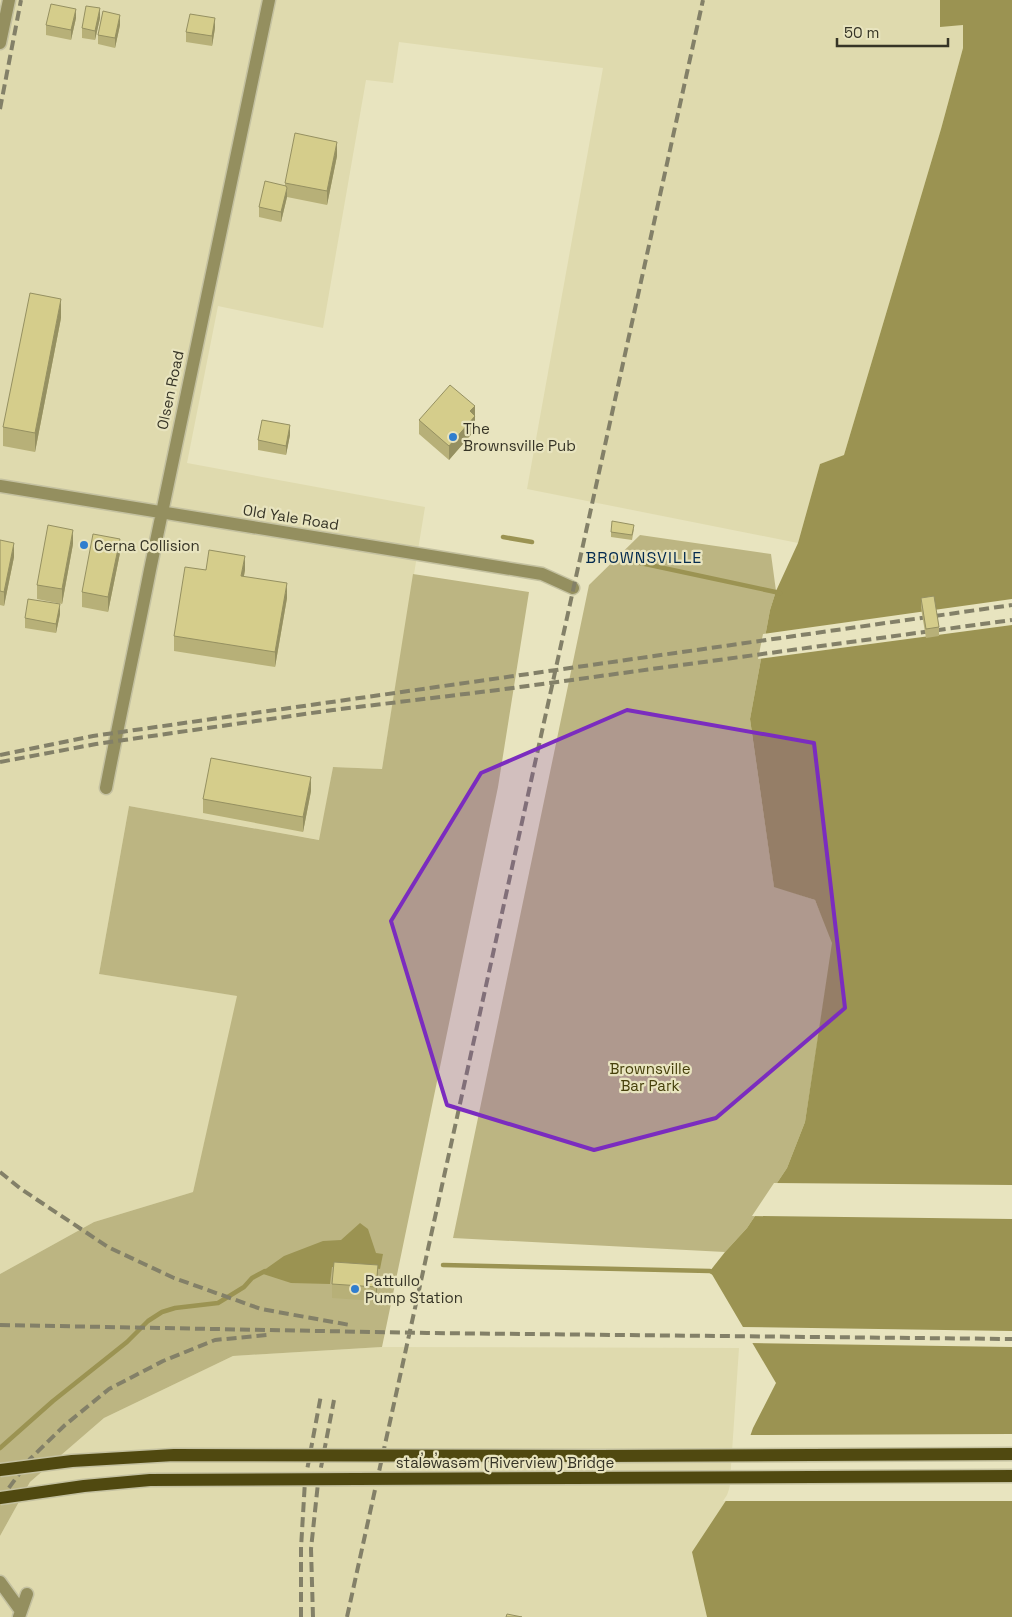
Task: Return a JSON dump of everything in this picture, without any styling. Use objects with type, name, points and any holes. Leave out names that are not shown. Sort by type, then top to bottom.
[{"type":"main road","name":"stal̕əw̓asəm (Riverview) Bridge","points":[[0,1470],[72,1460],[174,1455],[620,1456],[1012,1454]]},
{"type":"main road","name":"stal̕əw̓asəm (Riverview) Bridge","points":[[0,1498],[84,1486],[150,1480],[1012,1476]]},
{"type":"street","points":[[0,43],[8,0]]},
{"type":"street","name":"Olsen Road","points":[[106,788],[269,0]]},
{"type":"street","name":"Old Yale Road","points":[[0,486],[542,574],[573,588]]},
{"type":"street","points":[[0,1582],[20,1614]]},
{"type":"street","points":[[20,1614],[27,1594]]},
{"type":"highlighted area","points":[[627,710],[814,743],[845,1008],[716,1118],[594,1150],[447,1105],[391,921],[481,773]]},
{"type":"shaded area","points":[[0,0],[940,0],[940,26],[963,25],[963,48],[941,129],[844,455],[820,464],[798,543],[527,489],[603,68],[399,42],[393,83],[366,80],[323,328],[218,306],[187,463],[425,507],[382,769],[333,767],[320,840],[129,806],[99,974],[238,996],[193,1192],[94,1222],[0,1274]]},
{"type":"shaded area","points":[[940,0],[1012,0],[1012,1617],[707,1617],[692,1552],[729,1496],[753,1428],[776,1383],[710,1271],[747,1228],[787,1168],[805,1122],[832,943],[815,900],[774,887],[750,719],[770,610],[776,591],[798,543],[820,464],[844,455],[941,129],[963,48],[963,25],[940,27]]},
{"type":"shaded area","points":[[360,1223],[368,1229],[376,1253],[383,1254],[380,1269],[350,1265],[349,1268],[332,1267],[330,1284],[291,1283],[260,1273],[284,1256],[323,1241],[341,1240]]},
{"type":"shaded area","points":[[382,1347],[739,1348],[729,1496],[707,1617],[0,1617],[0,1536],[30,1482],[104,1418],[233,1356]]},
{"type":"green space","name":"Brownsville Bar Park","points":[[640,535],[771,554],[776,591],[770,610],[750,719],[774,886],[815,900],[833,942],[805,1122],[787,1168],[747,1228],[725,1252],[453,1238],[589,585]]},
{"type":"green space","points":[[413,574],[529,592],[498,787],[382,1347],[233,1356],[104,1418],[30,1482],[0,1536],[0,1274],[94,1222],[193,1192],[237,996],[99,974],[129,806],[319,840],[333,767],[382,769]]},
{"type":"pier","points":[[1012,599],[1012,625],[758,659],[763,634]]},
{"type":"pier","points":[[774,1183],[1012,1185],[1012,1219],[752,1216]]},
{"type":"pier","points":[[741,1327],[1012,1331],[1012,1347],[751,1343]]},
{"type":"pier","points":[[1012,1434],[1012,1501],[723,1501],[727,1495],[748,1435]]},
{"type":"building","points":[[51,4],[76,9],[71,30],[46,25]]},
{"type":"building","points":[[86,6],[100,8],[95,31],[82,28]]},
{"type":"building","points":[[103,11],[120,15],[115,38],[98,35]]},
{"type":"building","points":[[190,14],[215,18],[212,36],[186,32]]},
{"type":"building","points":[[295,133],[337,142],[327,191],[285,183]]},
{"type":"building","points":[[265,181],[286,186],[281,212],[259,207]]},
{"type":"building","points":[[30,293],[61,299],[35,433],[3,427]]},
{"type":"building","points":[[450,385],[475,406],[470,411],[475,416],[449,446],[419,420]]},
{"type":"building","points":[[262,420],[290,425],[286,446],[258,440]]},
{"type":"building","points":[[612,521],[634,525],[632,535],[611,532]]},
{"type":"building","points":[[48,525],[73,530],[62,589],[37,585]]},
{"type":"building","points":[[93,534],[120,539],[108,597],[82,592]]},
{"type":"building","points":[[0,540],[14,543],[4,592],[0,591]]},
{"type":"building","points":[[209,550],[245,556],[241,576],[287,583],[275,652],[174,636],[185,567],[206,570]]},
{"type":"building","points":[[934,596],[939,627],[926,629],[921,598]]},
{"type":"building","points":[[28,599],[60,604],[56,624],[25,618]]},
{"type":"building","points":[[211,758],[311,777],[303,817],[203,799]]},
{"type":"building","points":[[334,1262],[378,1265],[376,1287],[332,1284]]},
{"type":"building","points":[[507,1614],[522,1617],[506,1617]]},
{"type":"waterway","points":[[503,537],[532,542]]},
{"type":"waterway","points":[[603,555],[780,593]]},
{"type":"waterway","points":[[443,1265],[710,1271],[716,1274]]},
{"type":"waterway","points":[[0,1448],[53,1401],[127,1342],[148,1321],[162,1312],[175,1308],[218,1303],[244,1287],[252,1278],[265,1271]]},
{"type":"railway","points":[[0,109],[21,0]]},
{"type":"railway","points":[[347,1617],[703,0]]},
{"type":"railway","points":[[0,755],[93,736],[1012,605]]},
{"type":"railway","points":[[0,762],[96,744],[333,710],[498,690],[1012,620]]},
{"type":"railway","points":[[0,1172],[21,1189],[108,1247],[174,1278],[261,1309],[350,1325]]},
{"type":"railway","points":[[0,1325],[427,1333],[1012,1339]]},
{"type":"railway","points":[[0,1500],[30,1459],[65,1425],[109,1389],[163,1361],[215,1340],[267,1335]]},
{"type":"railway","points":[[301,1617],[301,1548],[305,1481],[321,1395]]},
{"type":"railway","points":[[313,1617],[311,1549],[318,1483],[334,1400]]},
{"type":"place","name":"The Brownsville Pub","points":[[453,437]]},
{"type":"place","name":"Cerna Collision","points":[[84,545]]},
{"type":"place","name":"Pattullo Pump Station","points":[[355,1289]]},
{"type":"district","name":"BROWNSVILLE","points":[[644,557]]}]
